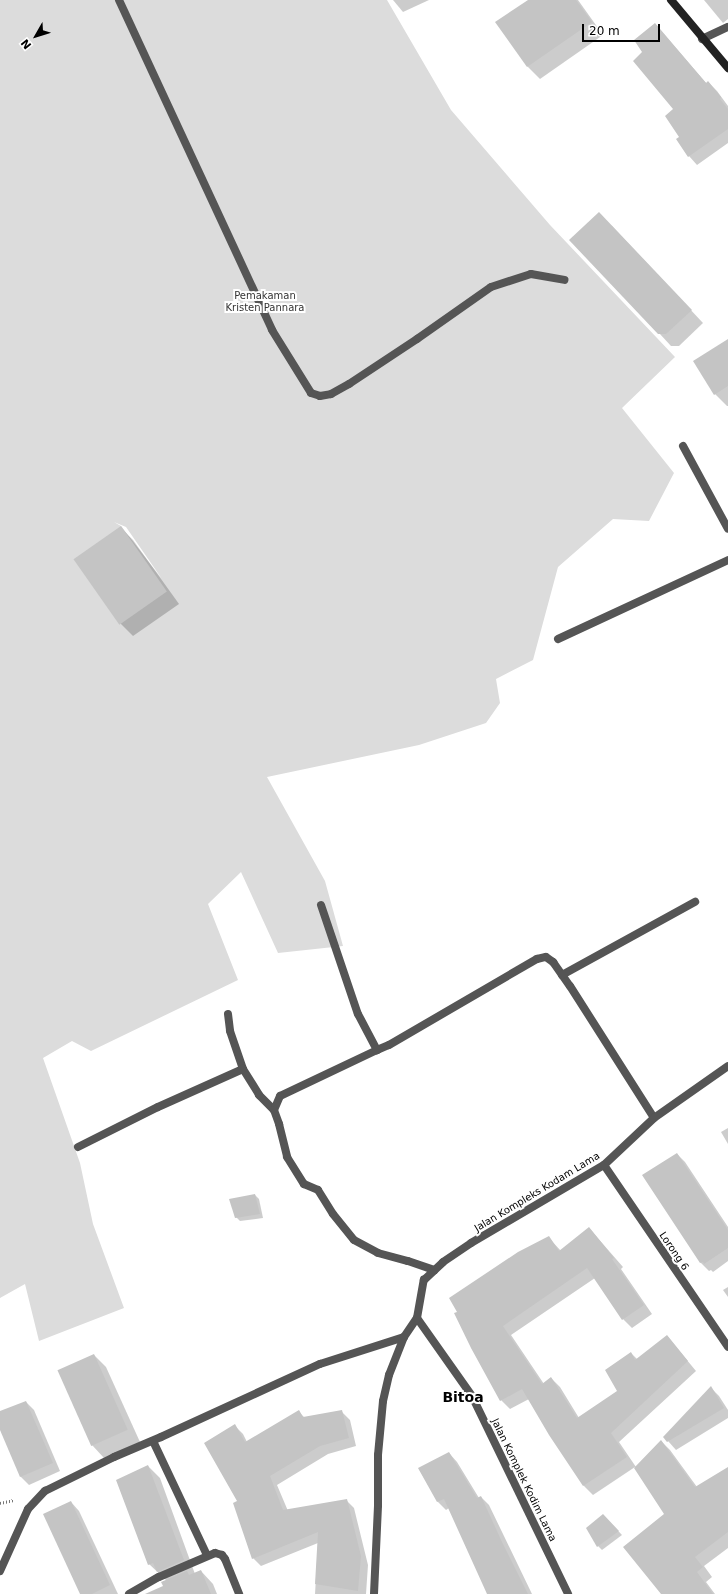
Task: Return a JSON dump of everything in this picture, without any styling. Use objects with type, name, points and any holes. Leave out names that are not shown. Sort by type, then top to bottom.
[{"type":"main road","points":[[671,0],[702,39],[728,68]]},
{"type":"street","points":[[119,0],[272,330],[311,393],[320,396],[331,394],[349,384],[418,339],[491,287],[531,274],[564,280]]},
{"type":"street","points":[[702,39],[728,27]]},
{"type":"street","points":[[682,446],[728,529]]},
{"type":"street","points":[[558,639],[728,560]]},
{"type":"street","points":[[562,975],[695,902]]},
{"type":"street","points":[[322,905],[358,1014],[377,1050]]},
{"type":"street","points":[[274,1110],[280,1096],[389,1045],[537,960],[546,957],[553,962],[562,975],[654,1118]]},
{"type":"street","points":[[228,1014],[230,1031],[243,1069],[259,1095],[274,1110],[280,1124],[287,1157],[304,1184],[318,1190],[332,1214],[354,1240],[378,1253],[434,1270]]},
{"type":"street","name":"Jalan Kompleks Kodam Lama","points":[[417,1318],[424,1280],[434,1270],[471,1243],[604,1165],[654,1118],[728,1066]]},
{"type":"street","points":[[78,1147],[158,1107],[243,1069]]},
{"type":"street","name":"Lorong 6","points":[[604,1165],[728,1347]]},
{"type":"street","points":[[374,1594],[378,1505],[378,1454],[383,1401],[390,1375],[404,1337],[417,1318]]},
{"type":"street","name":"Jalan Komplek Kodim Lama","points":[[417,1318],[472,1396],[568,1594]]},
{"type":"street","points":[[0,1571],[28,1509],[45,1491],[114,1457],[153,1441],[320,1364],[404,1337]]},
{"type":"street","points":[[153,1441],[207,1555]]},
{"type":"street","points":[[129,1594],[159,1577],[207,1555],[215,1553],[222,1555],[230,1570],[239,1594]]},
{"type":"green space","name":"Pemakaman Kristen Pannara","points":[[0,0],[387,0],[451,110],[550,225],[675,357],[622,408],[674,473],[649,521],[613,519],[558,567],[533,660],[496,679],[500,703],[486,723],[419,745],[267,777],[325,881],[343,946],[278,953],[241,872],[208,904],[238,980],[91,1051],[72,1041],[43,1058],[80,1163],[93,1224],[124,1308],[39,1341],[25,1284],[0,1298]],"holes":[[[114,522],[126,527],[162,579],[121,526]]]},
{"type":"building","points":[[528,0],[576,0],[592,22],[527,67],[495,22]]},
{"type":"building","points":[[655,23],[706,83],[708,81],[721,97],[720,99],[728,109],[728,129],[688,157],[676,139],[679,137],[665,116],[673,109],[633,61],[642,52],[634,40]]},
{"type":"building","points":[[599,212],[692,310],[666,334],[658,334],[569,240]]},
{"type":"building","points":[[728,339],[728,386],[714,395],[693,361]]},
{"type":"building","points":[[121,526],[167,592],[119,625],[73,559]]},
{"type":"building","points":[[677,1153],[728,1230],[728,1248],[704,1264],[703,1262],[700,1263],[642,1175]]},
{"type":"building","points":[[255,1194],[260,1214],[235,1218],[229,1199]]},
{"type":"building","points":[[589,1227],[614,1258],[612,1259],[644,1305],[622,1320],[587,1268],[503,1326],[542,1384],[551,1377],[577,1418],[617,1391],[605,1370],[631,1352],[635,1360],[667,1335],[688,1361],[611,1433],[627,1457],[583,1486],[549,1435],[522,1389],[500,1401],[471,1348],[454,1313],[457,1312],[449,1298],[518,1252],[549,1236],[559,1251]]},
{"type":"building","points":[[94,1354],[128,1430],[91,1446],[57,1370]]},
{"type":"building","points":[[711,1386],[724,1408],[667,1442],[663,1437]]},
{"type":"building","points":[[26,1401],[53,1463],[20,1477],[0,1430],[0,1411]]},
{"type":"building","points":[[299,1410],[303,1417],[342,1410],[349,1438],[320,1446],[270,1476],[283,1510],[347,1499],[361,1556],[358,1591],[315,1584],[318,1532],[252,1559],[233,1503],[237,1501],[204,1443],[235,1424],[245,1442]]},
{"type":"building","points":[[661,1440],[695,1487],[728,1467],[728,1532],[695,1557],[703,1567],[697,1572],[713,1594],[661,1594],[623,1547],[664,1514],[634,1468]]},
{"type":"building","points":[[449,1452],[477,1498],[481,1496],[528,1594],[487,1594],[444,1499],[437,1502],[418,1468]]},
{"type":"building","points":[[148,1465],[184,1560],[157,1572],[153,1563],[148,1565],[116,1480]]},
{"type":"building","points":[[71,1501],[110,1585],[92,1594],[80,1594],[43,1514]]},
{"type":"building","points":[[603,1514],[619,1531],[597,1547],[586,1528]]},
{"type":"building","points":[[201,1570],[211,1594],[145,1594],[163,1586],[161,1582],[187,1571],[189,1575]]},
{"type":"district","name":"Bitoa","points":[[463,1397]]}]
